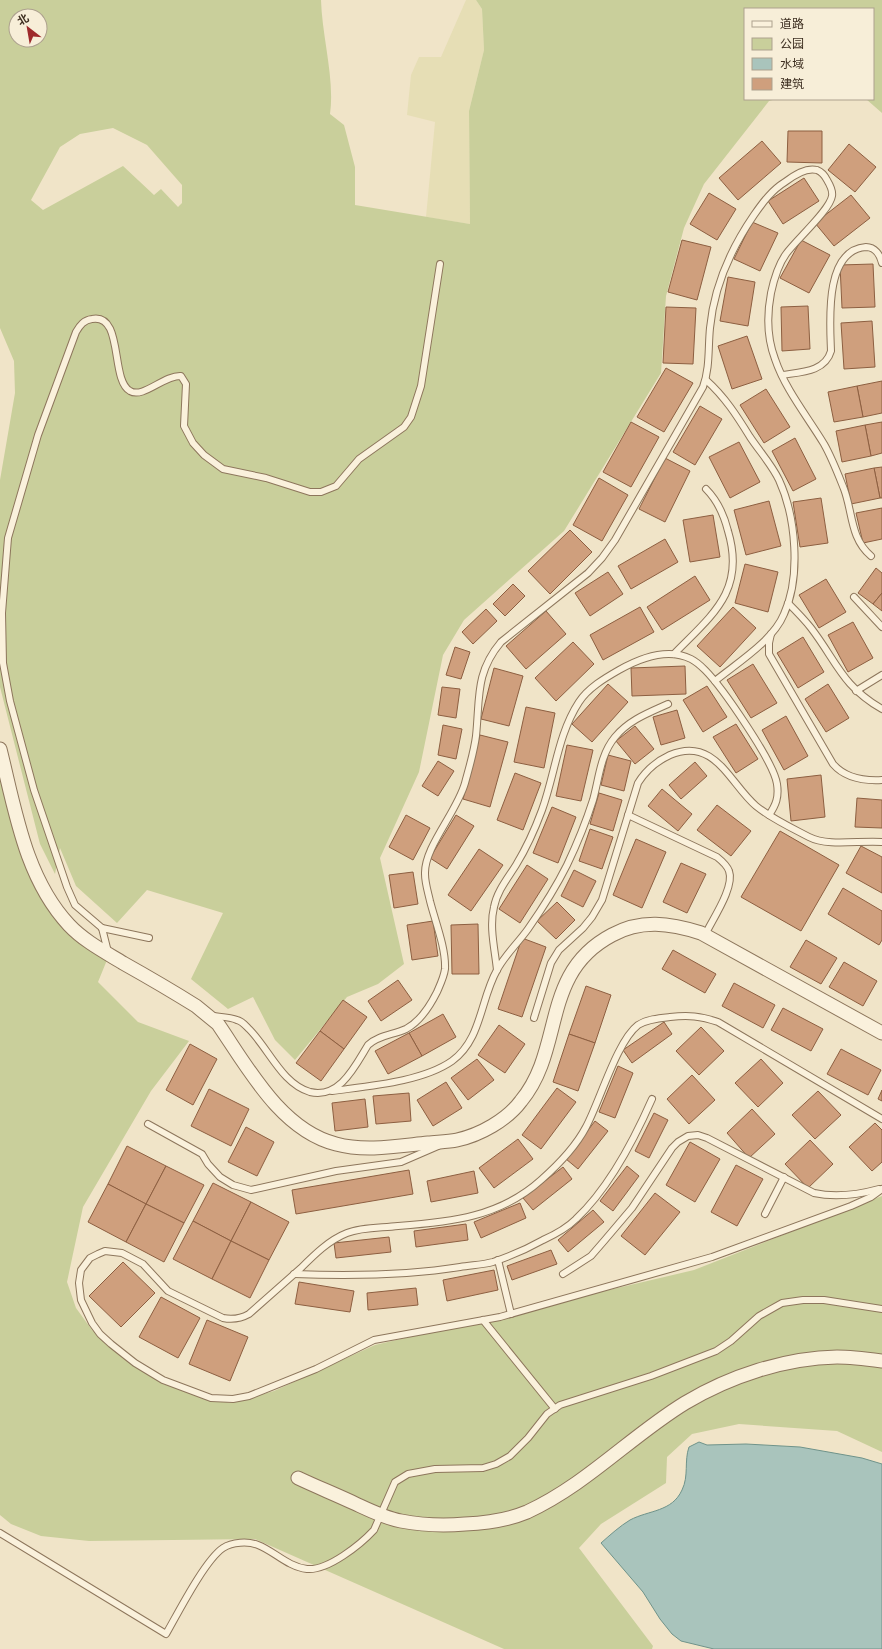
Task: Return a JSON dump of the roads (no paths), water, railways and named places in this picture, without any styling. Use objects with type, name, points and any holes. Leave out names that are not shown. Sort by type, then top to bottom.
[{"type":"street","points":[[0,749],[26,849],[36,876],[69,925],[108,954],[196,1006],[210,1016],[218,1024],[270,1100],[294,1122],[320,1139],[337,1145],[376,1147],[451,1141],[470,1137],[481,1132],[509,1114],[521,1102],[535,1078],[543,1059],[566,980],[579,961],[593,947],[616,932],[641,925],[672,924],[705,935],[882,1032]]},
{"type":"street","points":[[298,1478],[380,1515],[400,1521],[436,1525],[481,1523],[505,1519],[526,1512],[552,1498],[586,1476],[666,1415],[687,1402],[730,1381],[784,1364],[812,1359],[838,1357],[882,1361]]},
{"type":"lane","points":[[321,1093],[336,1087],[346,1079],[372,1041],[406,1029],[422,1017],[437,992],[443,977],[444,954],[426,887],[426,863],[430,852],[458,801],[464,786],[476,738],[480,683],[485,665],[501,642],[570,589],[602,558],[619,533],[708,375],[712,314],[716,292],[726,262],[746,227],[771,193],[778,186],[803,171],[817,170],[825,176],[832,189],[833,195],[826,209],[785,255],[778,269],[771,295],[769,331],[775,360],[782,375],[832,460],[845,492],[858,540],[863,549],[871,556]]},
{"type":"lane","points":[[782,375],[814,369],[824,364],[829,357],[831,351],[832,293],[835,274],[844,258],[857,249],[869,247],[876,250],[882,263]]},
{"type":"lane","points":[[149,938],[102,928],[75,905],[34,790],[10,701],[3,663],[2,614],[8,538],[38,435],[76,332],[80,325],[90,319],[96,318],[107,324],[113,339],[121,378],[125,387],[130,392],[136,393],[144,391],[172,377],[181,376],[186,384],[184,426],[186,432],[204,455],[223,470],[266,478],[310,492],[321,492],[336,486],[359,459],[408,423],[421,386],[440,264]]},
{"type":"lane","points":[[706,380],[720,393],[779,480],[789,512],[794,547],[794,573],[784,615],[771,634],[715,681]]},
{"type":"lane","points":[[674,654],[718,608],[726,596],[732,576],[732,550],[726,522],[717,502],[706,489]]},
{"type":"lane","points":[[854,597],[882,627]]},
{"type":"lane","points":[[788,603],[811,629],[844,678],[865,699],[882,709]]},
{"type":"lane","points":[[771,634],[769,654],[838,771],[865,780],[882,780]]},
{"type":"lane","points":[[497,970],[492,923],[494,907],[499,891],[529,842],[539,818],[549,793],[564,732],[580,701],[590,690],[607,677],[626,666],[661,654],[674,654],[690,659],[704,668],[735,709],[771,767],[777,784],[778,798],[776,806],[769,815]]},
{"type":"lane","points":[[856,691],[882,675]]},
{"type":"lane","points":[[210,1016],[238,1020],[259,1039],[292,1083],[302,1089],[321,1093],[408,1078],[442,1067],[452,1061],[465,1050],[472,1039],[497,970],[528,930],[567,866],[582,831],[593,799],[600,767],[614,738],[628,723],[668,704]]},
{"type":"lane","points":[[534,1018],[551,963],[559,950],[583,928],[592,917],[602,900],[638,783],[643,776],[658,762],[674,753],[682,751],[704,754],[712,758],[722,766],[748,799],[769,815],[811,838],[824,841],[882,842]]},
{"type":"lane","points":[[628,815],[718,856],[724,862],[730,872],[729,883],[726,893],[705,935]]},
{"type":"lane","points":[[102,928],[108,954]]},
{"type":"lane","points":[[882,1119],[718,1022],[701,1016],[687,1015],[650,1020],[639,1025],[626,1041],[585,1128],[561,1159],[541,1180],[527,1191],[494,1210],[457,1220],[366,1229],[347,1233],[333,1241],[249,1314],[232,1320],[223,1318],[168,1291],[143,1264],[122,1253],[105,1251],[90,1258],[81,1270],[79,1283],[81,1300],[92,1323],[100,1334],[135,1363],[163,1380],[211,1398],[233,1399],[249,1396],[316,1369],[374,1340],[511,1314],[712,1257],[851,1206],[871,1197],[882,1189]]},
{"type":"lane","points":[[294,1274],[351,1276],[438,1271],[498,1260],[521,1252],[548,1238],[576,1219],[596,1196],[612,1174],[641,1124],[652,1099]]},
{"type":"lane","points":[[148,1124],[202,1154],[208,1164],[220,1177],[233,1185],[251,1190],[336,1170],[401,1162],[451,1141]]},
{"type":"lane","points":[[563,1274],[591,1256],[632,1208],[672,1148],[688,1136],[698,1135],[707,1138],[814,1193],[827,1196],[857,1195],[882,1189]]},
{"type":"lane","points":[[765,1214],[784,1177]]},
{"type":"lane","points":[[498,1260],[511,1314]]},
{"type":"lane","points":[[0,1533],[166,1634],[208,1563],[222,1548],[232,1543],[258,1545],[277,1557],[296,1566],[313,1569],[334,1561],[361,1544],[374,1530],[392,1486],[404,1476],[435,1469],[483,1468],[496,1464],[510,1456],[528,1438],[548,1414],[555,1409],[570,1401],[650,1376],[716,1351],[731,1341],[759,1316],[782,1303],[804,1300],[824,1300],[882,1309]]},
{"type":"lane","points":[[483,1320],[555,1409]]},
{"type":"water","points":[[699,1442],[707,1445],[746,1444],[800,1447],[862,1458],[882,1464],[882,1649],[714,1649],[681,1641],[672,1634],[660,1619],[643,1592],[601,1543],[630,1520],[666,1507],[678,1497],[684,1485],[689,1447]]}]
